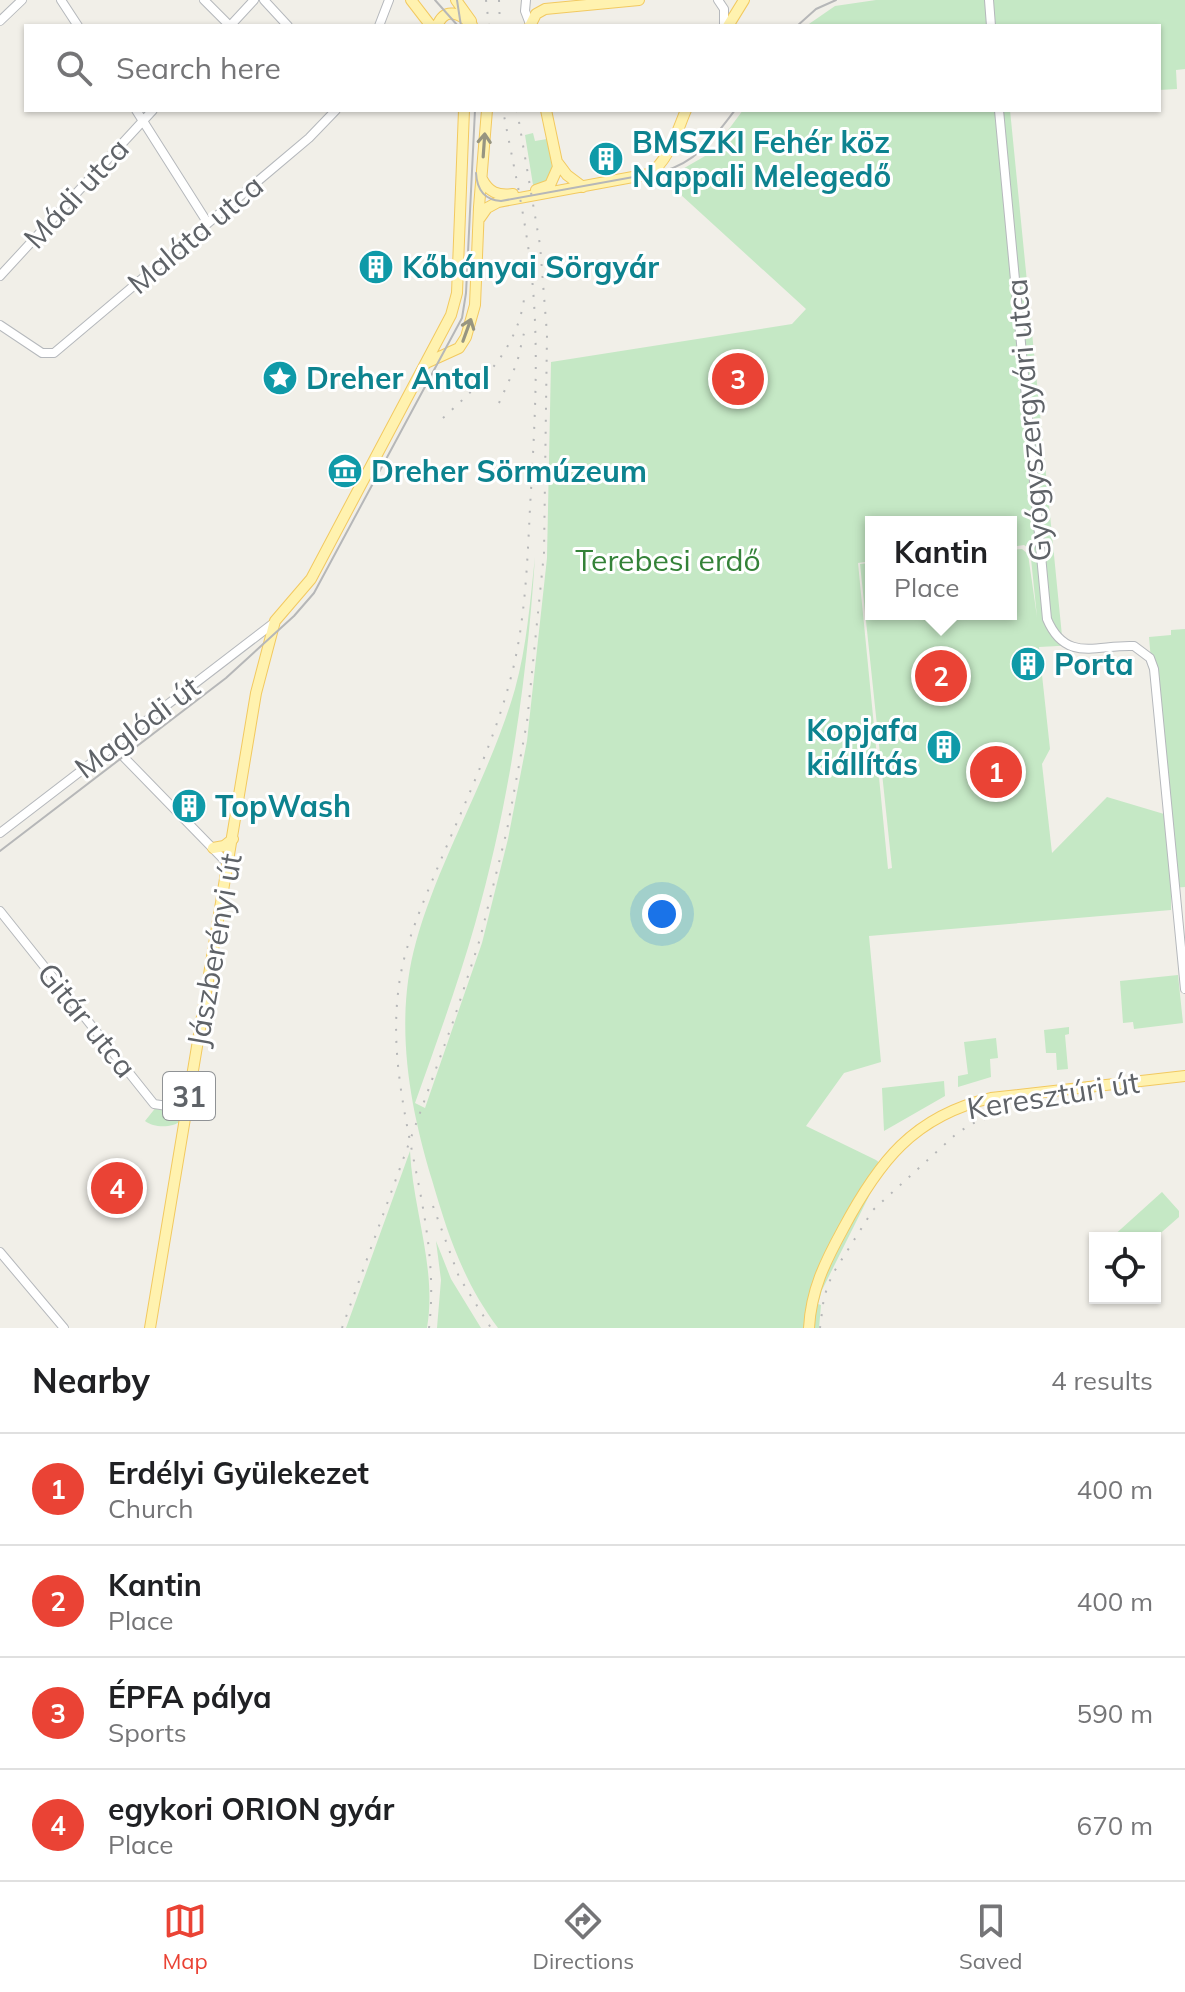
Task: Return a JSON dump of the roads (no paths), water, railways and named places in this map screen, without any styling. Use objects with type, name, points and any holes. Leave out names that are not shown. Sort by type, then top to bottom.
[{"type":"main road","points":[[411,0],[429,24]]},
{"type":"main road","points":[[456,0],[471,24]]},
{"type":"main road","points":[[531,24],[536,14],[545,9],[639,0]]},
{"type":"main road","points":[[727,24],[744,0]]},
{"type":"main road","points":[[438,24],[442,17],[450,13],[461,16],[470,24]]},
{"type":"main road","name":"31","points":[[275,621],[311,579],[444,329],[457,293],[464,112]]},
{"type":"main road","points":[[426,363],[454,351],[466,337],[475,305],[487,112]]},
{"type":"main road","points":[[482,179],[497,194],[547,188],[557,175],[557,161],[546,112]]},
{"type":"main road","points":[[478,224],[487,208],[498,202],[645,176],[656,169],[668,151],[685,112]]},
{"type":"main road","points":[[557,161],[567,175],[583,187]]},
{"type":"main road","points":[[444,329],[444,343],[454,351]]},
{"type":"main road","name":"Jászberényi út","points":[[150,1328],[256,693],[275,621]]},
{"type":"main road","points":[[213,848],[224,846],[233,839]]},
{"type":"main road","name":"Keresztúri út","points":[[809,1328],[811,1302],[818,1279],[870,1181],[894,1150],[928,1123],[991,1098],[1185,1076]]},
{"type":"street","points":[[0,21],[22,0]]},
{"type":"street","points":[[61,0],[77,24]]},
{"type":"street","points":[[204,0],[228,24]]},
{"type":"street","points":[[232,24],[254,0]]},
{"type":"street","points":[[264,0],[286,24]]},
{"type":"street","points":[[380,24],[389,0]]},
{"type":"street","points":[[526,0],[526,17],[530,24]]},
{"type":"street","points":[[571,0],[587,5]]},
{"type":"street","points":[[718,0],[724,9],[726,24]]},
{"type":"street","points":[[989,0],[991,24]]},
{"type":"street","points":[[137,112],[207,222]]},
{"type":"street","name":"Mádi utca","points":[[0,276],[151,112]]},
{"type":"street","name":"Maláta utca","points":[[0,325],[42,353],[51,355],[306,141],[334,112]]},
{"type":"street","name":"Gyógyszergyári utca","points":[[999,112],[1047,619],[1052,632],[1070,647],[1089,649],[1125,645],[1142,650],[1150,658],[1154,669],[1185,989]]},
{"type":"street","name":"Maglódi út","points":[[0,833],[275,621]]},
{"type":"street","points":[[112,745],[228,864]]},
{"type":"street","name":"Gitár utca","points":[[0,911],[154,1104],[187,1109]]},
{"type":"street","points":[[0,1252],[64,1328]]},
{"type":"tram line","points":[[435,0],[456,24]]},
{"type":"tram line","points":[[457,0],[461,24]]},
{"type":"tram line","points":[[799,24],[816,9],[836,0]]},
{"type":"tram line","points":[[0,851],[226,678],[294,616],[314,593],[462,318],[466,293],[475,112]]},
{"type":"tram line","points":[[476,173],[482,193],[490,199],[501,201],[661,172],[694,156],[712,140],[733,112]]},
{"type":"railway","points":[[486,0],[489,24]]},
{"type":"railway","points":[[499,0],[500,24]]},
{"type":"railway","points":[[429,1328],[431,1286],[428,1244],[399,1077],[396,1035],[398,993],[403,962],[417,918],[501,712],[522,621],[528,553],[535,399],[535,316],[528,244],[503,112]]},
{"type":"railway","points":[[342,1328],[480,939],[507,830],[527,722],[544,553],[547,334],[540,245],[517,112]]},
{"type":"railway","points":[[443,418],[497,362],[516,330],[525,291]]},
{"type":"railway","points":[[499,403],[517,363],[524,333]]},
{"type":"railway","points":[[820,1328],[824,1297],[832,1275],[873,1210],[971,1124],[1034,1102]]},
{"type":"railway","points":[[433,1206],[459,1277],[491,1328]]},
{"type":"place","name":"BMSZKI Fehér köz Nappali Melegedő","points":[[606,159]]},
{"type":"place","name":"Kőbányai Sörgyár","points":[[376,267]]},
{"type":"place","name":"Dreher Antal","points":[[280,378]]},
{"type":"place","name":"ÉPFA pálya","points":[[738,379]]},
{"type":"place","name":"Dreher Sörmúzeum","points":[[345,471]]},
{"type":"place","name":"Porta","points":[[1028,664]]},
{"type":"place","name":"Kantin","points":[[941,676]]},
{"type":"place","name":"Kopjafa kiállítás","points":[[944,747]]},
{"type":"place","name":"Erdélyi Gyülekezet","points":[[996,772]]},
{"type":"place","name":"TopWash","points":[[189,806]]},
{"type":"place","name":"egykori ORION gyár","points":[[117,1188]]},
{"type":"park label","name":"Terebesi erdő","points":[[668,560]]}]
